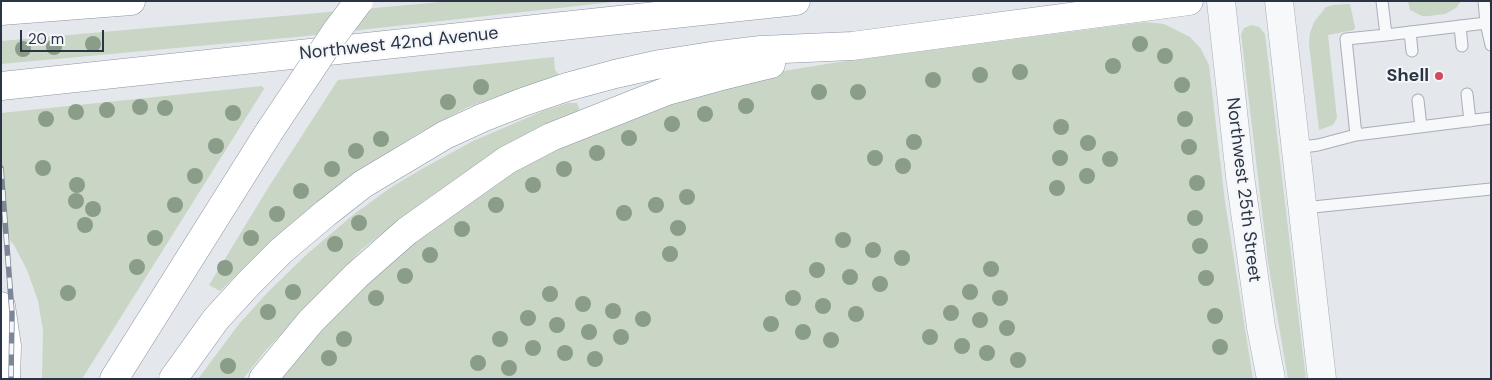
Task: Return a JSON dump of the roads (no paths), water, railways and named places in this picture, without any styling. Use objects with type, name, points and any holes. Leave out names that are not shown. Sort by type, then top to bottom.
[{"type":"highway","points":[[1,11],[131,1]]},
{"type":"highway","points":[[114,379],[269,132],[335,33],[359,1]]},
{"type":"highway","name":"Northwest 42nd Avenue","points":[[1,86],[796,1]]},
{"type":"highway","points":[[172,379],[216,319],[249,283],[326,213],[363,184],[452,132],[482,118],[566,87],[660,64],[761,50],[852,46],[1189,1]]},
{"type":"highway","points":[[263,379],[311,321],[357,275],[407,230],[507,160],[551,137],[667,91],[718,77],[852,46]]},
{"type":"highway","points":[[1,306],[7,346],[6,379]]},
{"type":"street","name":"Northwest 25th Street","points":[[1221,1],[1240,176],[1270,379]]},
{"type":"street","points":[[1280,1],[1322,379]]},
{"type":"lane","points":[[1382,1],[1386,35]]},
{"type":"lane","points":[[1484,1],[1491,45]]},
{"type":"lane","points":[[1356,135],[1346,39],[1486,23]]},
{"type":"lane","points":[[1460,26],[1462,46]]},
{"type":"lane","points":[[1410,32],[1412,51]]},
{"type":"lane","points":[[1467,94],[1470,121]]},
{"type":"lane","points":[[1418,100],[1421,127]]},
{"type":"lane","points":[[1296,148],[1318,145],[1356,135],[1491,118]]},
{"type":"lane","points":[[1303,208],[1491,189]]},
{"type":"railway","points":[[1,168],[12,313],[11,379]]},
{"type":"place","name":"Shell","points":[[1439,76]]}]
